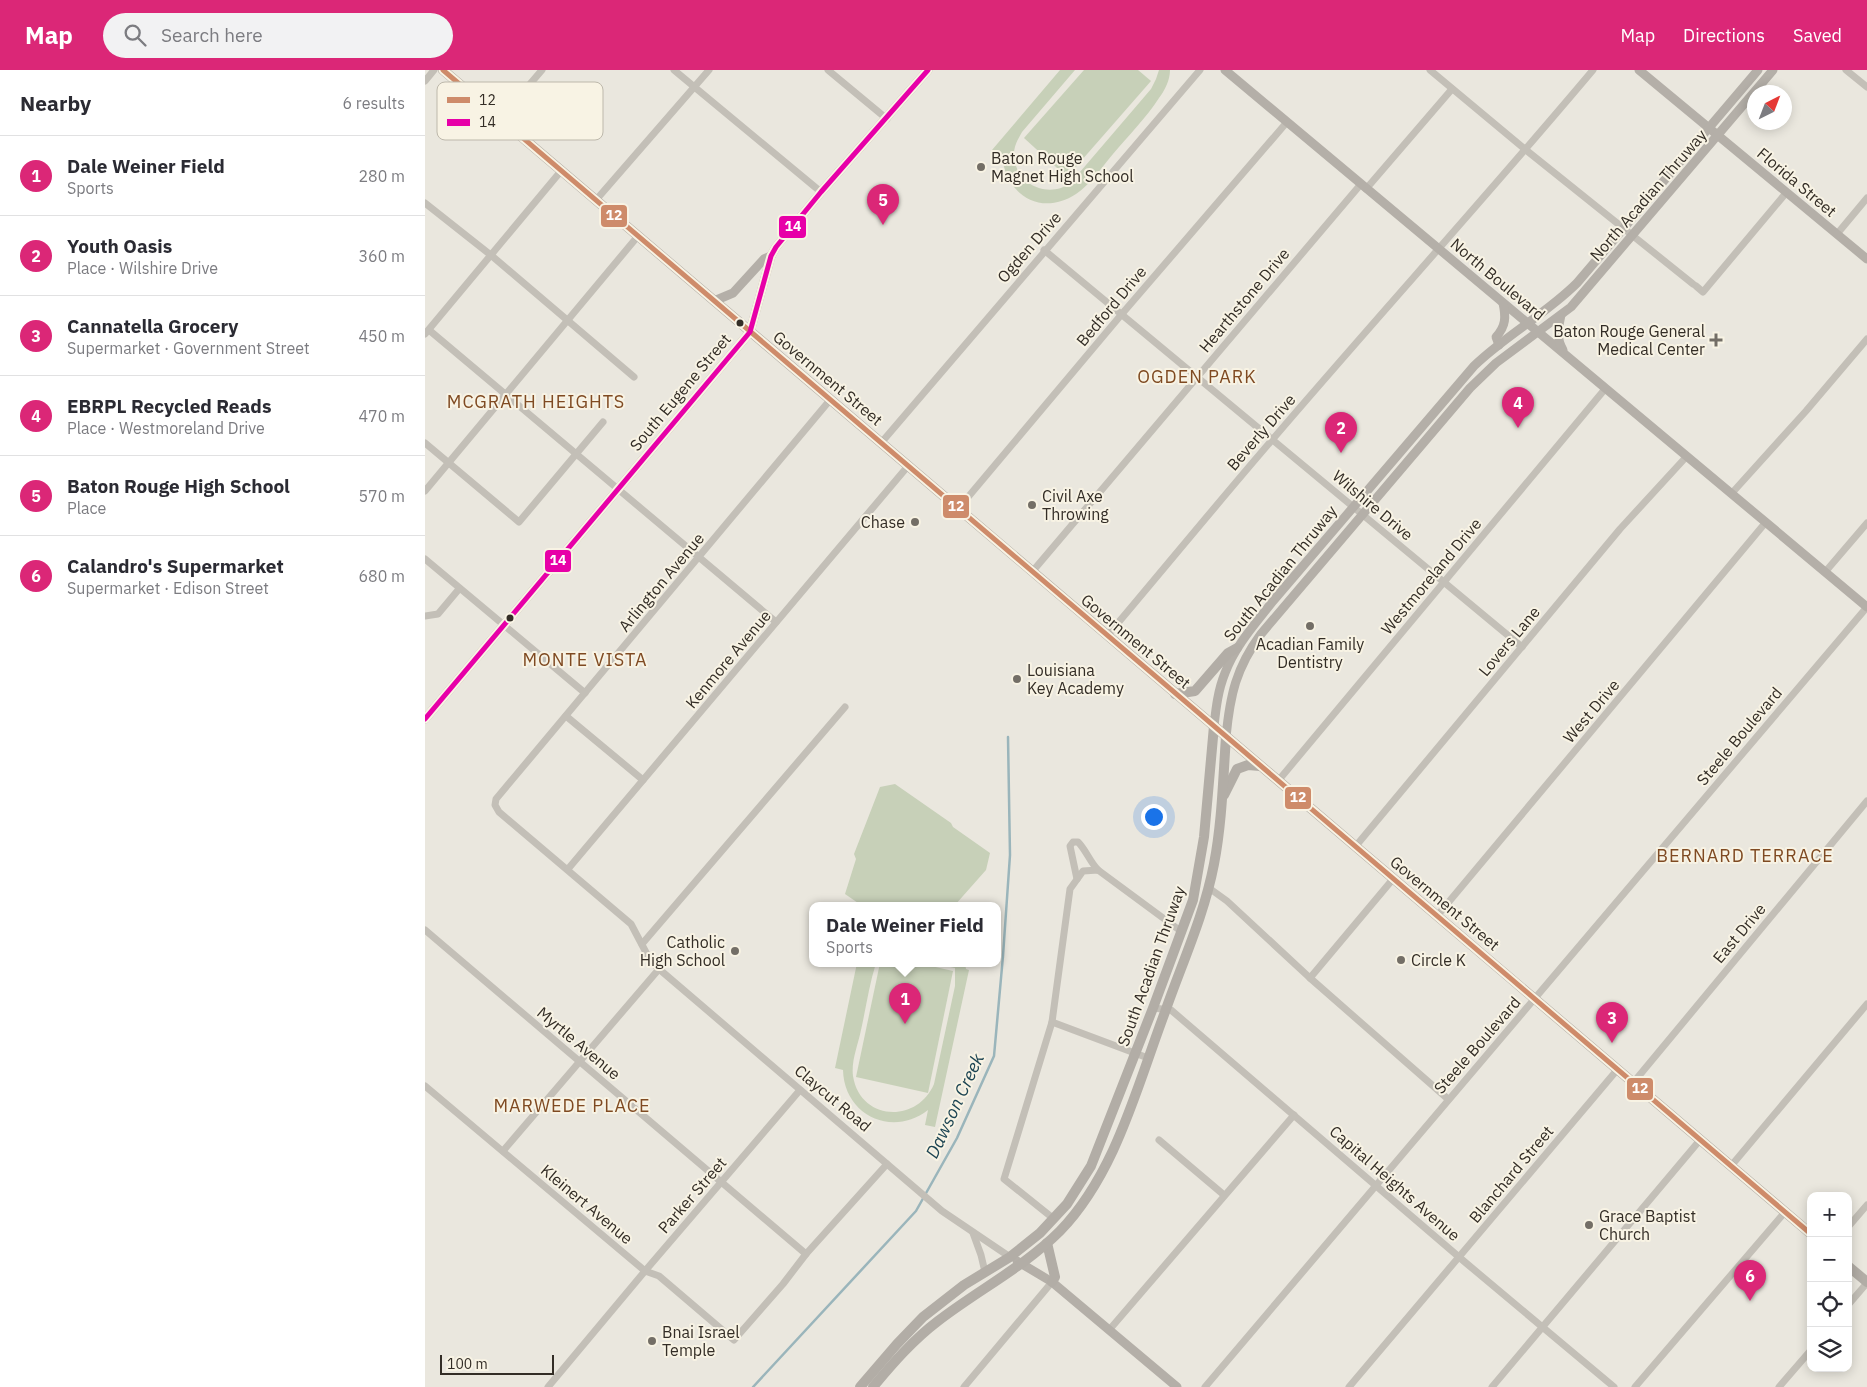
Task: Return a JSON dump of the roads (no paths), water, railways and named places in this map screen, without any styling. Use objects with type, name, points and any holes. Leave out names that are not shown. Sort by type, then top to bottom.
[{"type":"main road","name":"Government Street","points":[[443,70],[457,82]]},
{"type":"main road","name":"Government Street","points":[[524,140],[1807,1231]]},
{"type":"main road","points":[[1175,694],[1195,691],[1228,653],[1237,648]]},
{"type":"main road","name":"South Acadian Thruway","points":[[860,1387],[923,1317],[964,1285],[1010,1257],[1033,1240],[1054,1219],[1077,1190],[1091,1166],[1193,900],[1202,855],[1214,726]]},
{"type":"main road","name":"South Acadian Thruway","points":[[873,1387],[917,1338],[959,1305],[1021,1264],[1047,1243],[1074,1215],[1100,1177],[1112,1151],[1195,934],[1209,888],[1216,856],[1226,737]]},
{"type":"main road","points":[[1221,803],[1237,769],[1245,765],[1260,766]]},
{"type":"main road","points":[[1047,1243],[1055,1277],[1052,1282]]},
{"type":"main road","points":[[1852,1269],[1867,1282]]},
{"type":"street","points":[[425,81],[434,70]]},
{"type":"street","points":[[532,82],[542,70]]},
{"type":"street","points":[[674,70],[821,192]]},
{"type":"street","points":[[596,200],[709,70]]},
{"type":"street","points":[[827,70],[887,119]]},
{"type":"street","name":"South Eugene Street","points":[[425,719],[750,332],[771,256],[821,192],[928,70]]},
{"type":"street","name":"Ogden Drive","points":[[881,443],[1044,250],[1200,70]]},
{"type":"street","name":"North Boulevard","points":[[1225,70],[1867,607]]},
{"type":"street","points":[[1429,70],[1703,292],[1786,193]]},
{"type":"street","name":"Beverly Drive","points":[[1107,636],[1272,440],[1526,150],[1593,70]]},
{"type":"street","name":"Florida Street","points":[[1639,70],[1867,259]]},
{"type":"street","name":"North Acadian Thruway","points":[[1528,323],[1568,292],[1758,70]]},
{"type":"street","name":"North Acadian Thruway","points":[[1539,332],[1578,299],[1773,70]]},
{"type":"street","points":[[1846,70],[1867,87]]},
{"type":"street","name":"Hearthstone Drive","points":[[1032,572],[1363,186],[1452,89]]},
{"type":"street","name":"Bedford Drive","points":[[958,509],[1287,122]]},
{"type":"street","points":[[561,171],[427,332],[506,394],[776,622]]},
{"type":"street","points":[[1837,234],[1867,198]]},
{"type":"street","points":[[425,202],[492,256],[634,377]]},
{"type":"street","points":[[425,491],[638,236]]},
{"type":"street","name":"Wilshire Drive","points":[[1044,250],[1354,506],[1362,515],[1522,648]]},
{"type":"street","points":[[714,301],[733,293],[764,259],[771,256]]},
{"type":"street","points":[[1499,345],[1496,337],[1503,329],[1505,321],[1503,303]]},
{"type":"street","points":[[1561,315],[1557,332],[1565,355]]},
{"type":"street","name":"South Acadian Thruway","points":[[1214,726],[1222,681],[1237,648],[1273,602],[1474,366],[1528,323]]},
{"type":"street","name":"South Acadian Thruway","points":[[1226,737],[1231,696],[1236,677],[1247,655],[1261,634],[1470,388],[1496,363],[1539,332]]},
{"type":"street","points":[[1732,493],[1806,411],[1867,339]]},
{"type":"street","name":"Westmoreland Drive","points":[[1278,781],[1605,389]]},
{"type":"street","name":"Arlington Avenue","points":[[495,805],[496,799],[830,400]]},
{"type":"street","points":[[425,442],[519,522],[603,422]]},
{"type":"street","name":"Lovers Lane","points":[[1355,847],[1620,529],[1687,456]]},
{"type":"street","name":"Kenmore Avenue","points":[[568,869],[908,466]]},
{"type":"street","name":"West Drive","points":[[1437,916],[1767,522]]},
{"type":"street","points":[[1825,571],[1867,523]]},
{"type":"street","points":[[425,559],[585,693]]},
{"type":"street","points":[[425,616],[438,614],[459,589]]},
{"type":"street","name":"Steele Boulevard","points":[[1205,1387],[1867,607]]},
{"type":"street","points":[[641,944],[845,707]]},
{"type":"street","points":[[566,716],[643,780]]},
{"type":"street","name":"East Drive","points":[[1633,1083],[1867,801]]},
{"type":"street","name":"Claycut Road","points":[[495,805],[499,812],[631,924],[650,960],[659,970],[915,1189],[973,1233],[1052,1282],[1177,1387]]},
{"type":"street","points":[[1077,879],[1070,852],[1070,846],[1073,842],[1078,842],[1082,846],[1091,862],[1099,870],[1182,932]]},
{"type":"street","points":[[1054,1219],[1004,1179],[1052,1022],[1070,889],[1083,871],[1099,870]]},
{"type":"street","points":[[1309,978],[1393,879]]},
{"type":"street","points":[[1209,888],[1227,901],[1309,978],[1448,1099]]},
{"type":"street","name":"Myrtle Avenue","points":[[425,930],[806,1254]]},
{"type":"street","points":[[503,1151],[659,970]]},
{"type":"street","points":[[1731,1166],[1867,1004]]},
{"type":"street","name":"Capital Heights Avenue","points":[[1153,1008],[1171,1010],[1614,1387]]},
{"type":"street","points":[[1052,1022],[1148,1058]]},
{"type":"street","name":"Blanchard Street","points":[[1349,1387],[1617,1070]]},
{"type":"street","name":"Kleinert Avenue","points":[[425,1086],[645,1271],[659,1276],[734,1340],[783,1284],[806,1254]]},
{"type":"street","name":"Parker Street","points":[[548,1387],[800,1090]]},
{"type":"street","points":[[1110,1329],[1294,1115]]},
{"type":"street","points":[[1159,1140],[1224,1195]]},
{"type":"street","points":[[1492,1387],[1701,1140]]},
{"type":"street","points":[[806,1254],[887,1164]]},
{"type":"street","points":[[1852,1222],[1867,1205]]},
{"type":"street","points":[[1635,1387],[1785,1212]]},
{"type":"street","points":[[973,1233],[985,1272]]},
{"type":"street","points":[[964,1387],[1052,1282]]},
{"type":"street","points":[[1852,1301],[1867,1282]]},
{"type":"street","points":[[1779,1387],[1807,1355]]},
{"type":"waterway","name":"Dawson Creek","points":[[753,1387],[916,1211],[957,1138],[994,1056],[1010,855],[1008,737]]},
{"type":"place","name":"Baton Rouge Magnet High School","points":[[981,167]]},
{"type":"place","name":"Baton Rouge High School","points":[[883,225]]},
{"type":"place","name":"Baton Rouge General Medical Center","points":[[1716,340]]},
{"type":"place","name":"EBRPL Recycled Reads","points":[[1518,428]]},
{"type":"place","name":"Youth Oasis","points":[[1341,453]]},
{"type":"place","name":"Civil Axe Throwing","points":[[1032,505]]},
{"type":"place","name":"Chase","points":[[915,522]]},
{"type":"place","name":"Acadian Family Dentistry","points":[[1310,626]]},
{"type":"place","name":"Louisiana Key Academy","points":[[1017,679]]},
{"type":"place","name":"Catholic High School","points":[[735,951]]},
{"type":"place","name":"Circle K","points":[[1401,960]]},
{"type":"place","name":"Dale Weiner Field","points":[[905,1024]]},
{"type":"place","name":"Cannatella Grocery","points":[[1612,1043]]},
{"type":"place","name":"Grace Baptist Church","points":[[1589,1225]]},
{"type":"place","name":"Calandro's Supermarket","points":[[1750,1301]]},
{"type":"place","name":"Bnai Israel Temple","points":[[652,1341]]},
{"type":"district","name":"OGDEN PARK","points":[[1197,377]]},
{"type":"district","name":"MCGRATH HEIGHTS","points":[[536,402]]},
{"type":"district","name":"MONTE VISTA","points":[[585,660]]},
{"type":"district","name":"BERNARD TERRACE","points":[[1745,856]]},
{"type":"district","name":"MARWEDE PLACE","points":[[572,1106]]}]
